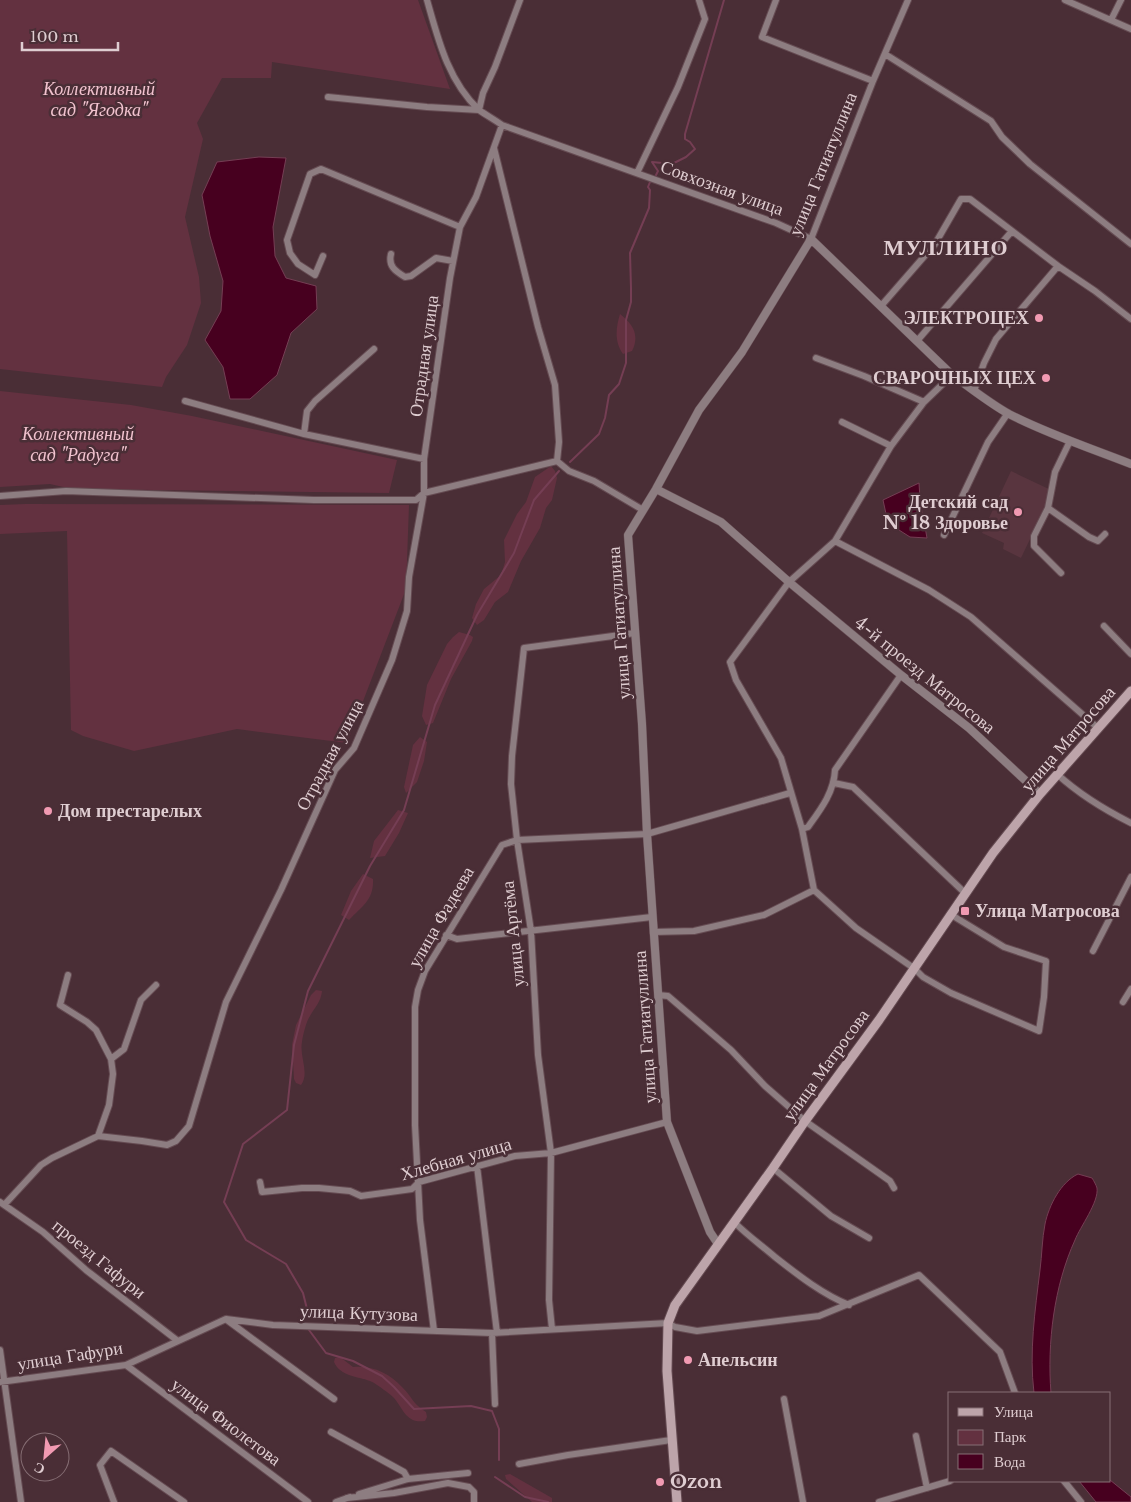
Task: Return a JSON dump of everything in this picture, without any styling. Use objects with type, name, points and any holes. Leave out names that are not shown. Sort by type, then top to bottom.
[{"type":"main road","name":"улица Матросова","points":[[677,1502],[667,1370],[668,1323],[680,1298],[915,968],[993,853],[1057,774],[1131,691]]},
{"type":"street","points":[[427,0],[442,54],[451,72],[480,110]]},
{"type":"street","points":[[480,110],[483,93],[495,67],[520,0]]},
{"type":"street","points":[[636,173],[678,86],[705,19],[699,0]]},
{"type":"street","points":[[776,0],[762,37],[873,81]]},
{"type":"street","name":"улица Гатиатуллина","points":[[718,1244],[710,1232],[667,1122],[646,834],[644,749],[628,535],[656,489],[699,410],[742,352],[811,239],[873,81],[908,0]]},
{"type":"street","points":[[1065,0],[1131,29]]},
{"type":"street","points":[[1111,20],[1121,0]]},
{"type":"street","points":[[885,54],[991,121],[1002,137],[1030,164],[1096,214],[1131,244]]},
{"type":"street","points":[[328,97],[427,107],[480,110]]},
{"type":"street","name":"Совхозная улица","points":[[480,110],[502,125],[776,223],[811,239],[952,375],[1008,413],[1070,441],[1131,464]]},
{"type":"street","name":"Отрадная улица","points":[[98,1136],[142,1140],[166,1146],[176,1141],[189,1126],[226,1002],[335,770],[354,748],[392,660],[407,611],[410,577],[424,493],[424,459],[453,261],[460,227],[476,197],[502,125]]},
{"type":"street","points":[[494,148],[538,327],[555,385],[559,442],[557,462]]},
{"type":"street","points":[[323,256],[315,275],[298,264],[290,253],[287,240],[310,174],[321,168],[460,227]]},
{"type":"street","points":[[881,306],[935,244],[961,199],[970,199],[1131,319]]},
{"type":"street","points":[[917,341],[1012,231]]},
{"type":"street","points":[[391,254],[392,268],[405,277],[412,276],[436,258],[453,261]]},
{"type":"street","points":[[974,390],[984,363],[996,339],[1058,266]]},
{"type":"street","points":[[304,434],[308,411],[314,401],[374,349]]},
{"type":"street","points":[[816,358],[924,402]]},
{"type":"street","points":[[950,914],[1004,947],[1046,961],[1044,997],[1039,1031],[951,993],[923,977],[915,968],[856,928],[814,890],[802,829],[781,758],[736,680],[730,662],[789,582],[835,541],[891,446],[924,402],[952,375]]},
{"type":"street","points":[[185,401],[304,434],[424,459]]},
{"type":"street","points":[[944,535],[988,442],[1008,413]]},
{"type":"street","points":[[842,422],[891,446]]},
{"type":"street","points":[[1061,573],[1034,546],[1034,536],[1048,508],[1056,472],[1070,441]]},
{"type":"street","points":[[0,496],[66,491],[314,500],[416,500],[424,493],[557,462],[569,471],[594,481],[643,510]]},
{"type":"street","name":"4-й проезд Матросова","points":[[656,489],[721,522],[789,582],[901,675],[969,728],[1040,794]]},
{"type":"street","points":[[1048,508],[1089,537],[1098,541],[1105,534]]},
{"type":"street","points":[[835,541],[929,590],[971,617],[1098,728]]},
{"type":"street","points":[[1104,626],[1131,654]]},
{"type":"street","name":"улица Артёма","points":[[552,1328],[549,1300],[551,1153],[538,1055],[531,931],[517,840],[511,784],[512,756],[524,648],[635,633]]},
{"type":"street","points":[[802,829],[808,827],[823,806],[834,782],[836,770],[901,675]]},
{"type":"street","points":[[1057,774],[1068,784],[1110,812],[1131,823]]},
{"type":"street","points":[[834,782],[853,786],[966,893]]},
{"type":"street","points":[[517,840],[646,834],[790,793]]},
{"type":"street","name":"улица Фадеева","points":[[434,1331],[420,1220],[415,1124],[416,1007],[418,990],[425,971],[446,934],[502,845],[517,840]]},
{"type":"street","points":[[1093,951],[1131,877]]},
{"type":"street","points":[[653,932],[694,932],[764,915],[814,890]]},
{"type":"street","points":[[446,934],[457,939],[652,917]]},
{"type":"street","points":[[3,1203],[41,1165],[98,1136],[109,1105],[114,1074],[111,1059],[96,1030],[60,1005],[68,975]]},
{"type":"street","points":[[111,1059],[124,1049],[141,1000],[156,985]]},
{"type":"street","points":[[1123,1002],[1131,989]]},
{"type":"street","points":[[658,995],[668,996],[731,1050],[765,1086],[805,1121],[890,1182],[894,1188]]},
{"type":"street","name":"Хлебная улица","points":[[260,1182],[262,1192],[319,1188],[350,1191],[361,1196],[412,1189],[419,1182],[515,1156],[551,1153],[667,1122]]},
{"type":"street","points":[[477,1166],[495,1333],[495,1404]]},
{"type":"street","points":[[773,1168],[831,1216],[869,1238]]},
{"type":"street","name":"проезд Гафури","points":[[3,1203],[43,1232],[86,1270],[178,1342]]},
{"type":"street","points":[[734,1222],[803,1279],[849,1305]]},
{"type":"street","name":"улица Кутузова","points":[[226,1319],[273,1325],[495,1333],[552,1328],[668,1323],[675,1327],[697,1331],[819,1316],[919,1275],[1000,1352],[1015,1392]]},
{"type":"street","points":[[226,1319],[334,1399]]},
{"type":"street","name":"улица Гафури","points":[[2,1382],[126,1365],[226,1319]]},
{"type":"street","points":[[0,1350],[2,1382],[21,1502]]},
{"type":"street","name":"улица Фиолетова","points":[[126,1365],[308,1502]]},
{"type":"street","points":[[784,1400],[803,1502]]},
{"type":"street","points":[[331,1432],[404,1472],[408,1479]]},
{"type":"street","points":[[916,1436],[927,1488]]},
{"type":"street","points":[[519,1464],[671,1440]]},
{"type":"street","points":[[114,1502],[100,1465],[111,1451],[184,1502]]},
{"type":"street","points":[[336,1502],[408,1479],[468,1473]]},
{"type":"street","points":[[879,1502],[948,1482]]},
{"type":"street","points":[[1065,1482],[1081,1502]]},
{"type":"street","points":[[347,1498],[394,1493],[448,1483],[469,1487],[474,1492],[474,1502]]},
{"type":"street","points":[[394,1493],[394,1502]]},
{"type":"shaded area","name":"Детский сад № 18 Здоровье","points":[[1011,471],[1053,491],[1021,558],[1003,549],[1004,543],[982,533]]},
{"type":"green space","name":"Коллективный сад \"Ягодка\"","points":[[0,0],[418,0],[450,89],[272,62],[271,78],[222,78],[197,123],[203,139],[185,217],[199,277],[201,303],[187,345],[166,377],[162,387],[0,369]]},
{"type":"green space","points":[[620,314],[632,326],[635,335],[632,351],[623,354],[618,345],[617,334]]},
{"type":"green space","name":"Коллективный сад \"Радуга\"","points":[[0,391],[131,405],[192,416],[397,460],[389,493],[72,489],[50,484],[0,487]]},
{"type":"green space","points":[[551,466],[557,478],[552,500],[546,508],[540,528],[521,561],[508,592],[495,602],[484,620],[477,625],[472,618],[476,604],[484,589],[501,575],[505,562],[504,540],[517,514],[526,502],[535,477]]},
{"type":"green space","points":[[0,505],[409,505],[406,589],[347,743],[237,729],[134,751],[83,736],[71,730],[67,531],[0,534]]},
{"type":"green space","points":[[459,632],[473,637],[472,641],[451,679],[433,723],[426,725],[422,716],[427,685],[447,644]]},
{"type":"green space","points":[[420,737],[427,742],[424,761],[417,782],[406,793],[404,787],[413,745]]},
{"type":"green space","points":[[398,810],[408,813],[399,833],[385,856],[370,858],[374,841]]},
{"type":"green space","points":[[363,874],[373,879],[372,892],[366,902],[349,920],[341,915],[351,891]]},
{"type":"green space","points":[[316,990],[322,991],[319,1001],[306,1025],[303,1036],[301,1047],[305,1075],[301,1085],[296,1083],[294,1079],[292,1045],[296,1025],[311,995]]},
{"type":"green space","points":[[340,1357],[353,1367],[367,1367],[380,1371],[392,1378],[426,1412],[427,1417],[425,1421],[413,1420],[405,1414],[393,1397],[374,1383],[341,1371],[334,1362],[335,1358]]},
{"type":"green space","points":[[510,1474],[552,1498],[552,1502],[532,1502],[506,1479],[505,1475]]},
{"type":"water","points":[[259,157],[286,158],[273,227],[275,256],[286,278],[316,286],[317,309],[291,333],[277,375],[250,399],[230,399],[223,367],[205,340],[221,311],[223,281],[210,236],[202,195],[217,162]]},
{"type":"water","points":[[919,483],[927,538],[910,537],[888,523],[883,500]]},
{"type":"water","points":[[1078,1174],[1092,1178],[1097,1188],[1097,1194],[1077,1235],[1057,1295],[1051,1335],[1051,1392],[1034,1392],[1033,1331],[1043,1235],[1049,1209],[1061,1188]]},
{"type":"water","points":[[1111,1481],[1131,1497],[1131,1502],[1096,1502],[1080,1482]]},
{"type":"waterway","points":[[656,175],[658,171],[652,162],[672,164],[686,157],[695,149],[685,139],[685,134],[724,0]]},
{"type":"waterway","points":[[570,462],[599,434],[605,418],[609,395],[619,384],[626,363],[626,320],[631,302],[630,253],[649,208],[650,190],[648,187],[650,182]]},
{"type":"waterway","points":[[309,1317],[303,1293],[286,1264],[246,1240],[224,1202],[243,1144],[287,1110],[294,1045],[308,991],[370,866],[404,810],[435,705],[477,615],[514,553],[534,500],[559,471]]},
{"type":"waterway","points":[[309,1330],[326,1353],[353,1361],[382,1376],[414,1409],[471,1406],[492,1411],[499,1429],[499,1460]]},
{"type":"waterway","points":[[495,1477],[525,1497],[548,1502]]},
{"type":"place","name":"ЭЛЕКТРОЦЕХ","points":[[1039,318]]},
{"type":"place","name":"СВАРОЧНЫХ ЦЕХ","points":[[1046,378]]},
{"type":"place","name":"Детский сад № 18 Здоровье","points":[[1018,512]]},
{"type":"place","name":"Дом престарелых","points":[[48,811]]},
{"type":"place","name":"Улица Матросова","points":[[965,911]]},
{"type":"place","name":"Апельсин","points":[[688,1360]]},
{"type":"place","name":"Ozon","points":[[660,1482]]},
{"type":"district","name":"МУЛЛИНО","points":[[946,247]]}]
